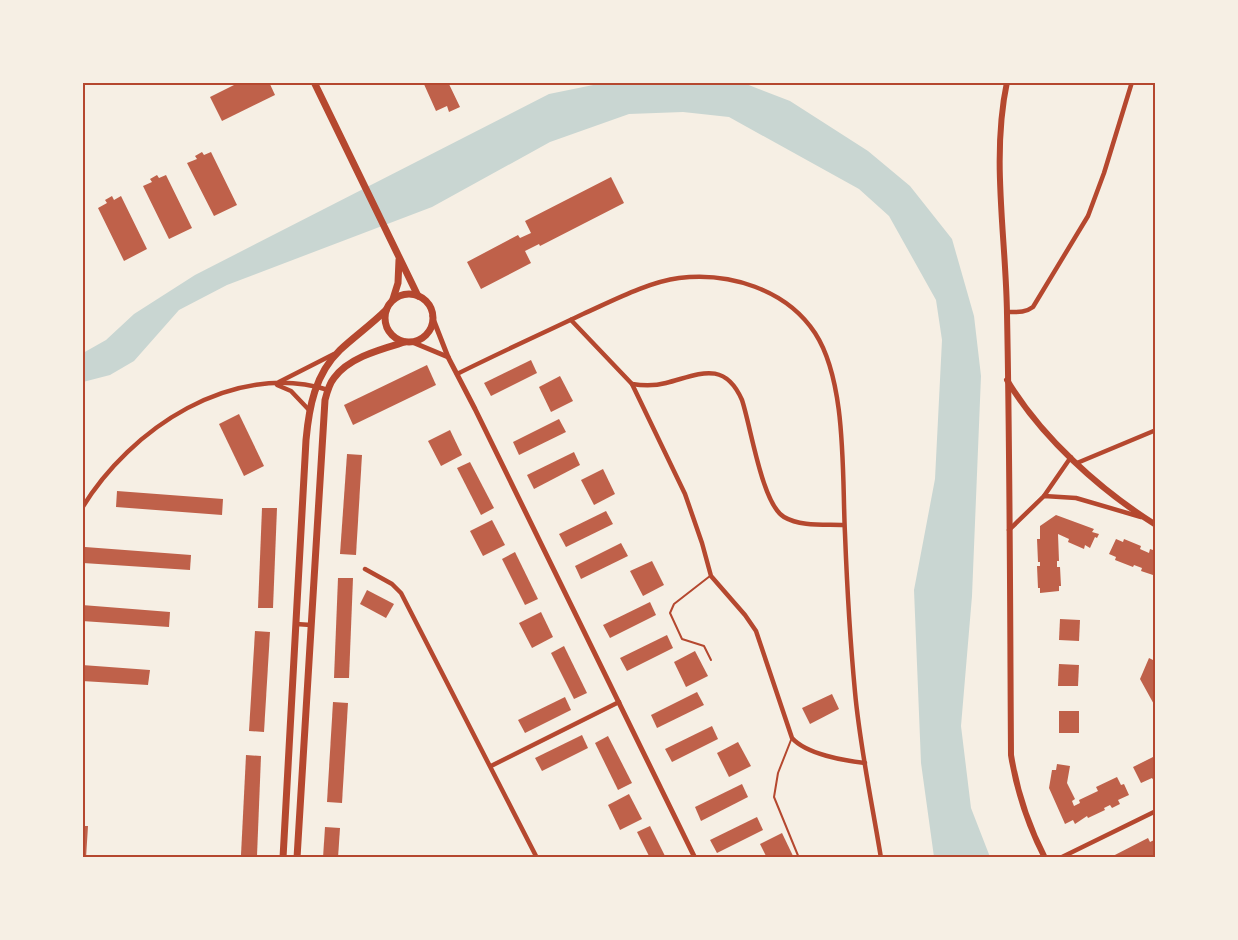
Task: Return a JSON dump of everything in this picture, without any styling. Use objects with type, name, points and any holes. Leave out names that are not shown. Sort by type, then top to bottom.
[{"type":"main road","points":[[297,858],[323,411],[328,390],[334,377],[352,363],[377,351],[409,342],[427,333],[432,316],[428,304],[418,296],[314,82]]},
{"type":"main road","points":[[1006,82],[999,150],[1007,312],[1011,755],[1022,804],[1045,858]]},
{"type":"main road","points":[[283,858],[310,411],[316,386],[326,367],[339,351],[386,310],[393,300],[398,283],[399,257]]},
{"type":"main road","points":[[393,300],[408,294],[418,296]]},
{"type":"main road","points":[[386,310],[385,322],[390,333],[409,342]]},
{"type":"main road","points":[[1007,380],[1025,407],[1077,463],[1123,503],[1155,525]]},
{"type":"main road","points":[[307,434],[315,431],[322,436]]},
{"type":"street","points":[[1007,312],[1028,311],[1034,307],[1080,230],[1104,173],[1132,82]]},
{"type":"street","points":[[457,374],[610,302],[660,282],[685,277],[734,280],[766,292],[803,318],[815,334],[831,368],[840,435],[848,606],[855,695],[881,858]]},
{"type":"street","points":[[432,316],[448,357],[695,858]]},
{"type":"street","points":[[571,320],[632,384],[685,494],[711,576],[756,631],[792,738],[801,746],[825,755],[865,763]]},
{"type":"street","points":[[409,342],[448,357]]},
{"type":"street","points":[[274,384],[339,351]]},
{"type":"street","points":[[632,384],[661,384],[704,373],[714,373],[726,378],[735,387],[742,400],[767,491],[777,511],[783,517],[799,523],[844,525]]},
{"type":"street","points":[[82,508],[123,456],[180,412],[217,395],[252,387],[295,383],[328,390]]},
{"type":"street","points":[[274,384],[291,391],[310,411]]},
{"type":"street","points":[[1077,463],[1155,430]]},
{"type":"street","points":[[1009,530],[1044,496],[1071,457]]},
{"type":"street","points":[[1044,496],[1076,498],[1146,519]]},
{"type":"street","points":[[365,569],[392,584],[401,593],[537,858]]},
{"type":"street","points":[[296,624],[311,625]]},
{"type":"street","points":[[491,766],[619,702]]},
{"type":"street","points":[[1060,858],[1155,811]]},
{"type":"lane","points":[[711,576],[674,604],[670,613],[682,639],[704,646],[711,660]]},
{"type":"lane","points":[[792,738],[777,773],[774,796],[799,858]]},
{"type":"shaded area","points":[[741,82],[790,101],[868,151],[910,186],[952,239],[974,316],[981,376],[972,596],[961,726],[971,808],[990,857],[934,857],[921,763],[914,590],[935,479],[942,340],[936,300],[889,216],[859,189],[729,117],[683,112],[629,114],[550,142],[432,207],[227,285],[179,310],[134,361],[110,375],[83,382],[83,353],[106,340],[134,314],[195,275],[549,94],[603,83]]},
{"type":"building","points":[[240,82],[269,82],[275,95],[222,121],[210,97]]},
{"type":"building","points":[[423,82],[448,82],[460,107],[449,112],[447,106],[436,111]]},
{"type":"building","points":[[202,152],[204,155],[211,152],[237,205],[214,216],[187,163],[197,159],[195,156]]},
{"type":"building","points":[[157,175],[159,178],[166,175],[192,228],[169,239],[143,186],[152,182],[150,179]]},
{"type":"building","points":[[611,177],[624,203],[540,246],[539,244],[525,251],[531,263],[481,289],[467,262],[518,235],[520,238],[531,233],[525,221]]},
{"type":"building","points":[[112,196],[114,200],[121,196],[147,249],[124,261],[98,208],[107,203],[105,200]]},
{"type":"building","points":[[531,360],[537,373],[491,396],[484,383]]},
{"type":"building","points":[[427,365],[436,385],[353,425],[344,405]]},
{"type":"building","points":[[560,376],[573,401],[551,412],[539,387]]},
{"type":"building","points":[[239,414],[264,466],[244,476],[219,424]]},
{"type":"building","points":[[559,419],[566,432],[519,455],[513,442]]},
{"type":"building","points":[[450,430],[462,455],[441,466],[428,441]]},
{"type":"building","points":[[574,452],[580,465],[534,489],[527,475]]},
{"type":"building","points":[[347,454],[362,455],[356,555],[340,554]]},
{"type":"building","points":[[470,462],[494,508],[481,515],[457,468]]},
{"type":"building","points":[[603,469],[615,494],[594,505],[581,480]]},
{"type":"building","points":[[117,491],[223,499],[222,515],[116,507]]},
{"type":"building","points":[[262,508],[277,508],[273,608],[258,608]]},
{"type":"building","points":[[606,511],[613,524],[566,547],[559,534]]},
{"type":"building","points":[[1056,515],[1094,529],[1092,532],[1099,534],[1090,548],[1085,545],[1084,549],[1068,542],[1069,539],[1058,534],[1059,561],[1057,561],[1057,567],[1060,567],[1061,586],[1059,586],[1059,591],[1040,593],[1037,539],[1040,539],[1040,526]]},
{"type":"building","points":[[492,520],[505,545],[483,556],[470,531]]},
{"type":"building","points":[[1116,539],[1123,542],[1124,539],[1141,546],[1140,549],[1149,553],[1150,549],[1156,551],[1156,576],[1141,571],[1142,568],[1115,560],[1116,557],[1109,554]]},
{"type":"building","points":[[621,543],[628,556],[581,579],[575,566]]},
{"type":"building","points":[[85,547],[191,555],[190,570],[83,563]]},
{"type":"building","points":[[515,552],[538,599],[525,605],[502,559]]},
{"type":"building","points":[[652,561],[664,585],[643,596],[630,571]]},
{"type":"building","points":[[338,578],[353,578],[349,678],[334,678]]},
{"type":"building","points":[[367,590],[394,604],[386,618],[360,604]]},
{"type":"building","points":[[650,602],[656,615],[610,638],[603,625]]},
{"type":"building","points":[[82,605],[170,612],[169,627],[82,621]]},
{"type":"building","points":[[541,612],[553,637],[532,648],[519,623]]},
{"type":"building","points":[[1060,619],[1080,620],[1079,641],[1059,640]]},
{"type":"building","points":[[255,631],[270,632],[264,732],[249,731]]},
{"type":"building","points":[[667,635],[673,648],[627,671],[620,658]]},
{"type":"building","points":[[564,646],[587,693],[574,699],[551,653]]},
{"type":"building","points":[[695,651],[708,676],[686,687],[674,662]]},
{"type":"building","points":[[1156,655],[1156,708],[1140,679],[1149,658],[1153,660]]},
{"type":"building","points":[[1059,664],[1079,665],[1078,686],[1058,686]]},
{"type":"building","points":[[82,665],[150,670],[148,685],[82,681]]},
{"type":"building","points":[[697,692],[704,705],[657,728],[651,715]]},
{"type":"building","points":[[832,694],[839,709],[810,724],[802,708]]},
{"type":"building","points":[[565,697],[571,710],[525,733],[518,720]]},
{"type":"building","points":[[333,702],[348,703],[342,803],[327,802]]},
{"type":"building","points":[[1059,711],[1079,711],[1079,733],[1059,733]]},
{"type":"building","points":[[712,726],[718,739],[672,762],[665,749]]},
{"type":"building","points":[[582,735],[588,748],[542,771],[535,758]]},
{"type":"building","points":[[608,736],[632,783],[618,790],[595,743]]},
{"type":"building","points":[[738,742],[751,766],[729,777],[717,753]]},
{"type":"building","points":[[246,755],[261,756],[257,856],[241,855]]},
{"type":"building","points":[[1153,757],[1156,763],[1156,784],[1152,778],[1141,783],[1133,767]]},
{"type":"building","points":[[1057,764],[1070,766],[1067,783],[1075,799],[1072,801],[1074,806],[1080,803],[1079,800],[1098,791],[1096,787],[1117,777],[1121,785],[1124,784],[1129,795],[1118,800],[1120,804],[1112,808],[1110,805],[1104,808],[1105,810],[1088,818],[1087,816],[1075,824],[1073,820],[1065,824],[1049,788],[1052,770],[1056,770]]},
{"type":"building","points":[[742,784],[748,797],[701,821],[695,807]]},
{"type":"building","points":[[629,794],[642,819],[620,830],[608,805]]},
{"type":"building","points":[[757,817],[763,830],[717,853],[710,840]]},
{"type":"building","points":[[82,826],[88,826],[86,858],[82,858]]},
{"type":"building","points":[[650,826],[666,858],[650,858],[637,832]]},
{"type":"building","points":[[325,827],[340,828],[338,858],[323,858]]},
{"type":"building","points":[[782,833],[794,858],[767,858],[760,844]]},
{"type":"building","points":[[1148,838],[1150,842],[1156,839],[1156,858],[1109,858]]}]
